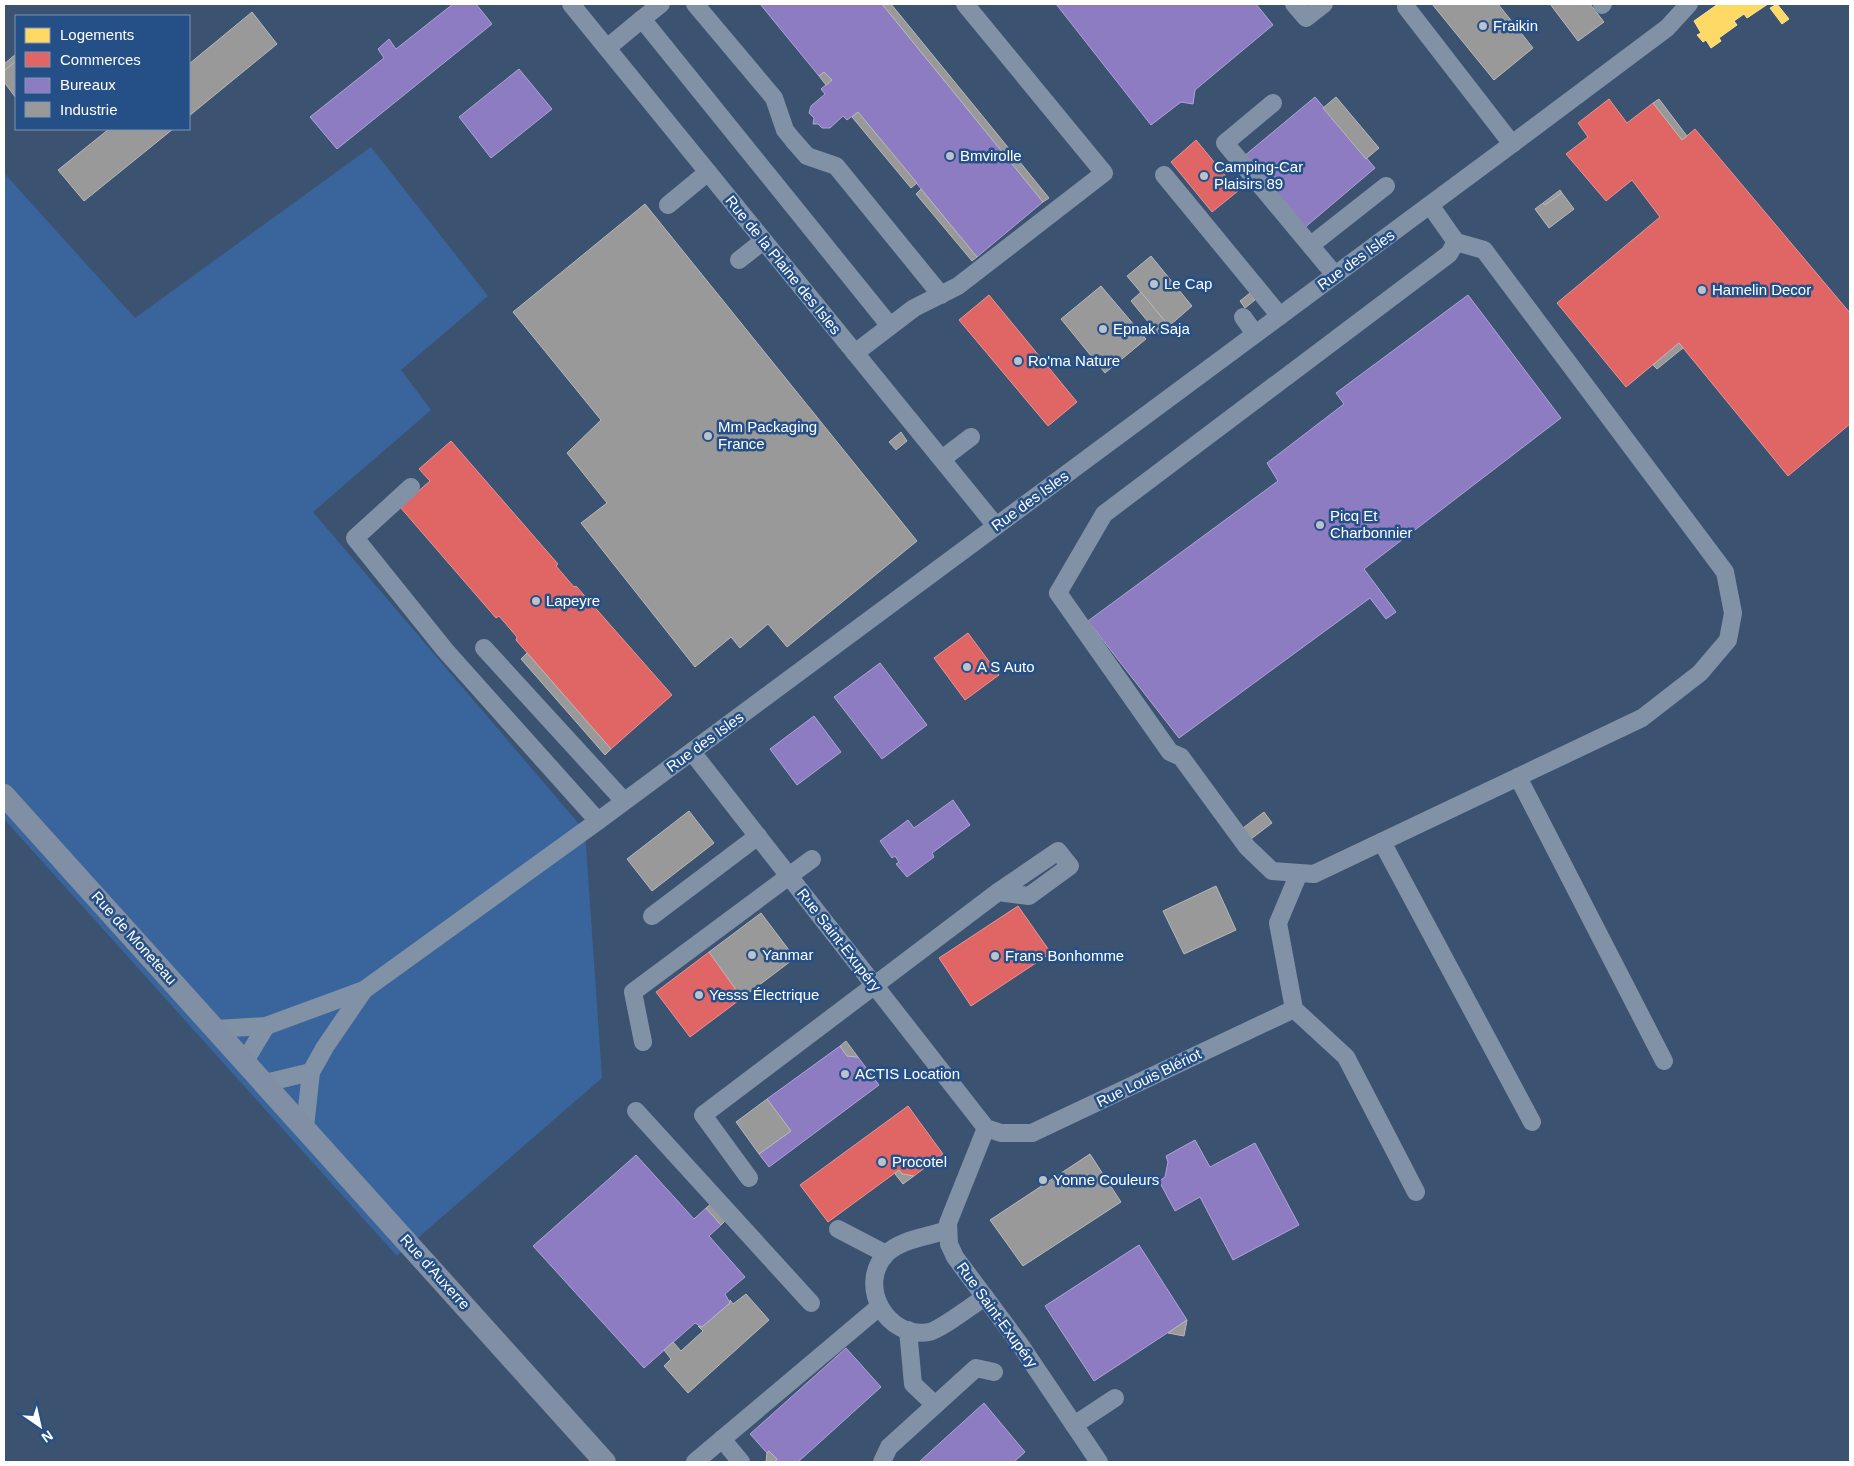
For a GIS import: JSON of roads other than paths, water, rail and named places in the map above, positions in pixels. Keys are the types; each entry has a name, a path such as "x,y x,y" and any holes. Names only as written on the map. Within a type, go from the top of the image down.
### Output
{"main road":[{"name":"Rue de Moneteau","path":"4,794 265,1082"},
{"name":"Rue d'Auxerre","path":"265,1082 604,1462"}],"street":[{"name":"Rue de la Plaine des Isles","path":"571,4 996,526"},
{"path":"607,48 661,4"},
{"path":"695,4 774,98 785,130 793,140 807,156 836,166 941,295"},
{"path":"855,353 914,308 958,286 1104,173 965,4"},
{"path":"1294,4 1306,18 1324,4"},
{"name":"Rue des Isles","path":"216,1029 266,1026 364,990 692,752 1430,205 1667,28 1690,4"},
{"path":"1406,7 1512,144"},
{"path":"642,19 890,326"},
{"path":"1273,103 1225,143 1335,275"},
{"path":"668,205 708,172"},
{"path":"1164,175 1280,316"},
{"path":"1311,245 1386,186"},
{"path":"1430,205 1456,242 1484,250 1725,572 1733,613 1728,640 1700,673 1642,718 1314,874 1272,871 1247,847 1180,758 1170,752 1058,593 1104,514 1449,254 1456,242"},
{"path":"738,260 764,241"},
{"path":"1242,317 1256,334"},
{"path":"942,459 971,437"},
{"path":"411,487 355,538 445,650 598,821"},
{"path":"484,648 624,801"},
{"name":"Rue Saint-Exupéry","path":"692,752 875,986 994,1131"},
{"path":"1518,777 1664,1061"},
{"path":"652,916 758,836"},
{"path":"1382,842 1532,1122"},
{"path":"643,1042 633,992 812,859"},
{"path":"1299,873 1278,923 1294,1010 1346,1057 1416,1192"},
{"path":"749,1178 703,1115 998,892"},
{"name":"Rue des Isles","path":"305,1127 311,1072 325,1047 364,990"},
{"name":"Rue Louis Blériot","path":"994,1131 1032,1133 1051,1126 1294,1010"},
{"path":"245,1061 266,1026"},
{"path":"265,1082 311,1072"},
{"path":"636,1111 811,1303"},
{"path":"985,1297 930,1332 908,1330 892,1322 879,1307 874,1279 879,1265 886,1254 900,1244 939,1233 994,1131"},
{"path":"838,1229 886,1254"},
{"name":"Rue Saint-Exupéry","path":"939,1233 1019,1343 1099,1462"},
{"path":"694,1462 879,1307"},
{"path":"908,1330 913,1384 935,1406"},
{"path":"883,1462 890,1447 976,1368 994,1372"},
{"path":"1074,1425 1114,1398"},
{"path":"722,1439 741,1462"}],"place":[{"name":"Fraikin","path":"1483,26"},
{"name":"Bmvirolle","path":"950,156"},
{"name":"Camping-Car Plaisirs 89","path":"1204,176"},
{"name":"Le Cap","path":"1154,284"},
{"name":"Hamelin Decor","path":"1702,290"},
{"name":"Epnak Saja","path":"1103,329"},
{"name":"Ro'ma Nature","path":"1018,361"},
{"name":"Mm Packaging France","path":"708,436"},
{"name":"Picq Et Charbonnier","path":"1320,525"},
{"name":"Lapeyre","path":"536,601"},
{"name":"A S Auto","path":"967,667"},
{"name":"Yanmar","path":"752,955"},
{"name":"Frans Bonhomme","path":"995,956"},
{"name":"Yesss Électrique","path":"699,995"},
{"name":"ACTIS Location","path":"845,1074"},
{"name":"Procotel","path":"882,1162"},
{"name":"Yonne Couleurs","path":"1043,1180"}]}
